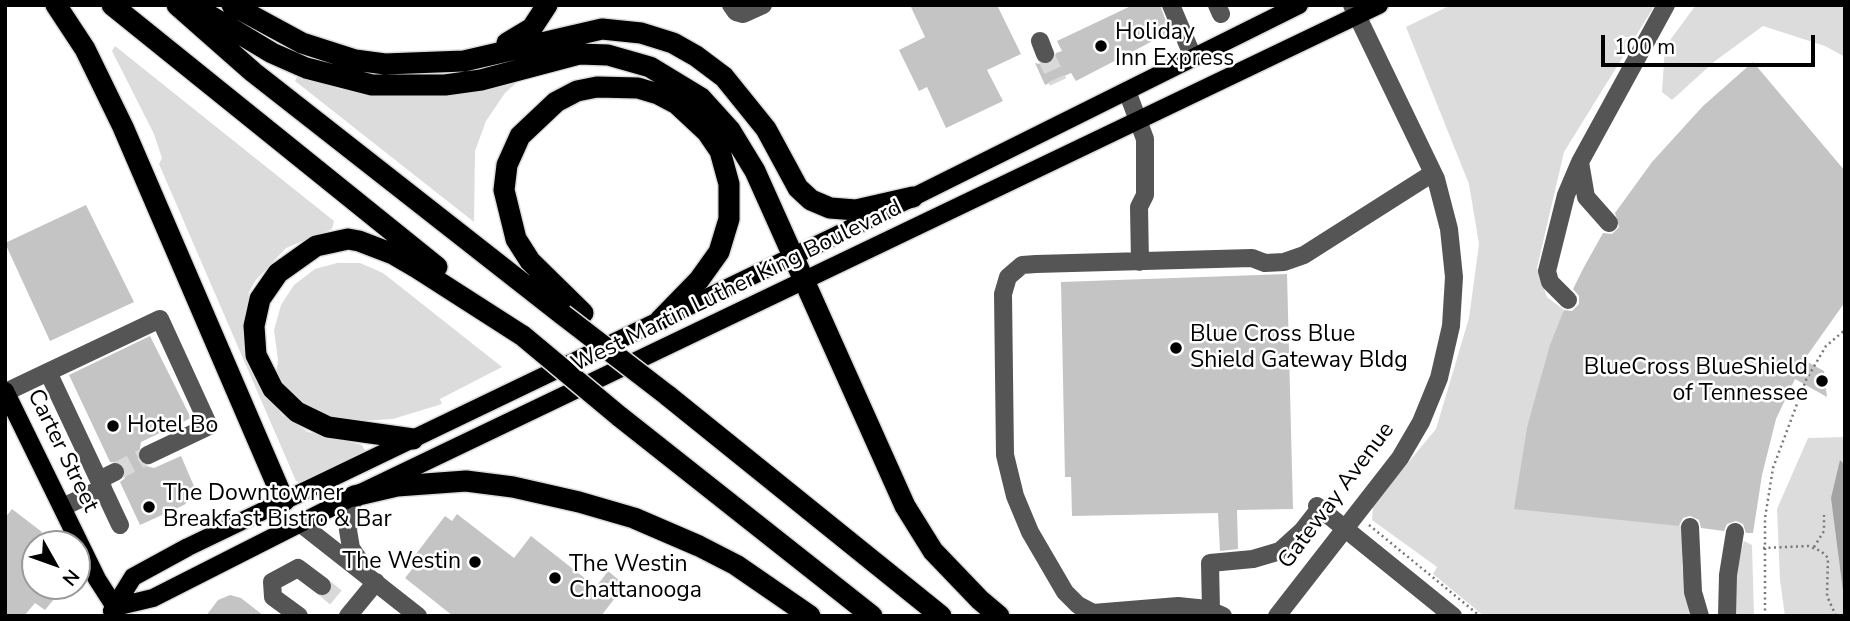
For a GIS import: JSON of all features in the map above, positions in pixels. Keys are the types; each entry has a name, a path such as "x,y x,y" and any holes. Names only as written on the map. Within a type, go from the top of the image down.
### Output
{"highway":[{"path":"55,5 90,60 123,127 284,501"},
{"path":"112,5 872,616"},
{"path":"177,5 253,72 573,314 667,396 942,616"},
{"path":"192,5 272,54 306,68 372,85 421,86 481,80 579,54 608,55 650,67 701,98 730,130 755,171 911,518 952,572 999,616"},
{"path":"232,5 281,33 333,54 371,63 427,65 489,56 587,32 622,30 641,33 696,56 724,77 760,121 798,188 811,200 830,208 856,210 913,197"},
{"path":"427,65 513,41 532,28 547,5"},
{"path":"573,314 530,261 516,239 504,190 506,165 520,136 556,102 578,91 597,87 638,88 659,94 677,104 708,132 720,151 729,184 729,219 719,252 699,280 660,320"},
{"path":"413,439 328,427 297,412 273,389 256,355 254,326 260,299 278,273 316,246 348,239 359,241 384,250 417,268 523,336"},
{"path":"354,496 411,484 466,481 513,486 579,502 634,518 699,546 736,565 810,616"}],"main road":[{"name":"West Martin Luther King Boulevard","path":"115,613 133,577 284,501 793,256 1298,5"},
{"name":"West Martin Luther King Boulevard","path":"115,613 1140,120 1354,11 1379,5"},
{"name":"Carter Street","path":"6,391 11,419 63,507 115,613"}],"street":[{"path":"731,5 736,12 743,14 763,5"},
{"path":"1171,5 1193,57"},
{"path":"1568,300 1550,282 1547,271 1566,195 1580,162 1666,5"},
{"name":"Gateway Avenue","path":"1277,616 1400,458 1421,422 1439,378 1451,326 1454,277 1449,229 1433,173 1354,11"},
{"path":"1126,91 1140,120 1145,139 1145,195 1139,207 1145,261"},
{"path":"1580,162 1586,197 1609,223"},
{"path":"1433,173 1296,258 1284,262 1265,263 1252,258 1022,265 1008,277 1003,295 1005,455 1015,496 1030,532 1065,592 1078,606 1094,613 1150,613 1156,606 1185,613 1217,613 1210,563 1253,559 1280,551 1302,531 1319,507 1351,521 1454,616"},
{"path":"6,391 160,319 209,426 148,455"},
{"path":"48,372 106,480 120,525"},
{"path":"63,507 106,480"},
{"path":"354,496 348,530 351,548 373,580"},
{"path":"301,524 418,616"},
{"path":"1690,527 1693,592 1700,616"},
{"path":"1727,616 1728,575 1735,532"},
{"path":"299,616 273,597 272,582 298,568 323,586"},
{"path":"347,609 373,580"}],"path":[{"path":"1765,616 1763,549 1773,468 1794,405 1826,346 1845,330"},
{"path":"1814,548 1824,531 1824,515"},
{"path":"1351,521 1480,616"},
{"path":"1763,549 1814,548 1828,558 1827,596 1836,616"}],"shaded area":[{"path":"1451,5 1655,5 1564,152 1537,268 1547,297 1564,310 1527,427 1515,508 1683,526 1682,566 1690,616 1484,616 1433,574 1437,567 1372,520 1373,505 1436,429 1469,318 1479,244 1469,184 1406,27"},
{"path":"1696,5 1845,5 1845,57 1825,46 1763,26 1715,61 1672,100 1662,92 1665,47"},
{"path":"115,46 334,221 332,229 286,248 255,281 249,292 247,309 247,351 257,382 282,415 308,432 362,445 366,452 296,481 159,164 162,158 154,134 112,51"},
{"path":"527,73 505,93 486,121 475,151 474,222 295,81 298,75 339,89 399,95"},
{"path":"337,263 360,263 383,273 502,367 440,399 442,404 393,419 341,422 300,402 276,374 278,360 274,330 281,305 294,285 315,269"},
{"path":"1845,437 1845,616 1785,616 1780,580 1777,509 1808,438"},
{"path":"1840,460 1845,465 1845,606 1831,498"},
{"path":"1744,541 1752,545 1754,616 1735,616 1733,608 1738,561"}],"building":[{"path":"910,5 997,5 1021,54 987,70 1003,101 946,128 927,87 919,91 899,50 925,37"},
{"name":"Holiday Inn Express","path":"1133,5 1160,5 1170,32 1076,81 1071,73 1045,85 1035,63 1044,65 1053,62 1056,53 1062,51 1057,41"},
{"path":"1753,62 1845,171 1845,302 1804,360 1824,371 1827,397 1795,379 1776,419 1762,475 1753,533 1746,533 1743,524 1736,521 1727,524 1724,531 1701,528 1699,520 1690,516 1683,518 1679,526 1514,509 1527,427 1550,345 1564,310 1572,311 1579,304 1579,296 1573,289 1584,267 1603,233 1612,234 1619,227 1615,213 1652,162 1703,106"},
{"path":"86,205 134,302 50,341 5,243"},
{"name":"Blue Cross Blue Shield Gateway Bldg","path":"1287,274 1293,509 1237,510 1238,549 1220,551 1218,513 1072,516 1071,477 1065,477 1061,282"},
{"name":"Hotel Bo","path":"150,336 191,418 141,442 138,459 142,465 154,468 181,456 197,493 184,505 140,525 120,482 125,478 125,468 121,462 110,462 69,375"},
{"path":"12,509 39,530 21,530 21,600 53,600 45,610 35,603 24,616 5,616 5,518"},
{"name":"The Westin","path":"457,514 514,558 531,536 596,587 608,571 625,585 601,616 453,616 405,578 421,558 416,554 445,516 452,521"},
{"path":"230,595 241,598 264,616 206,616 218,600"}],"tunnel":[{"path":"1045,54 1058,82"},
{"path":"115,472 148,455"},
{"path":"322,586 339,600"}],"place":[{"name":"Holiday Inn Express","path":"1101,46"},
{"name":"Blue Cross Blue Shield Gateway Bldg","path":"1176,348"},
{"name":"BlueCross BlueShield of Tennessee","path":"1822,381"},
{"name":"Hotel Bo","path":"113,426"},
{"name":"The Downtowner Breakfast Bistro & Bar","path":"149,507"},
{"name":"The Westin","path":"475,562"},
{"name":"The Westin Chattanooga","path":"555,578"}]}
